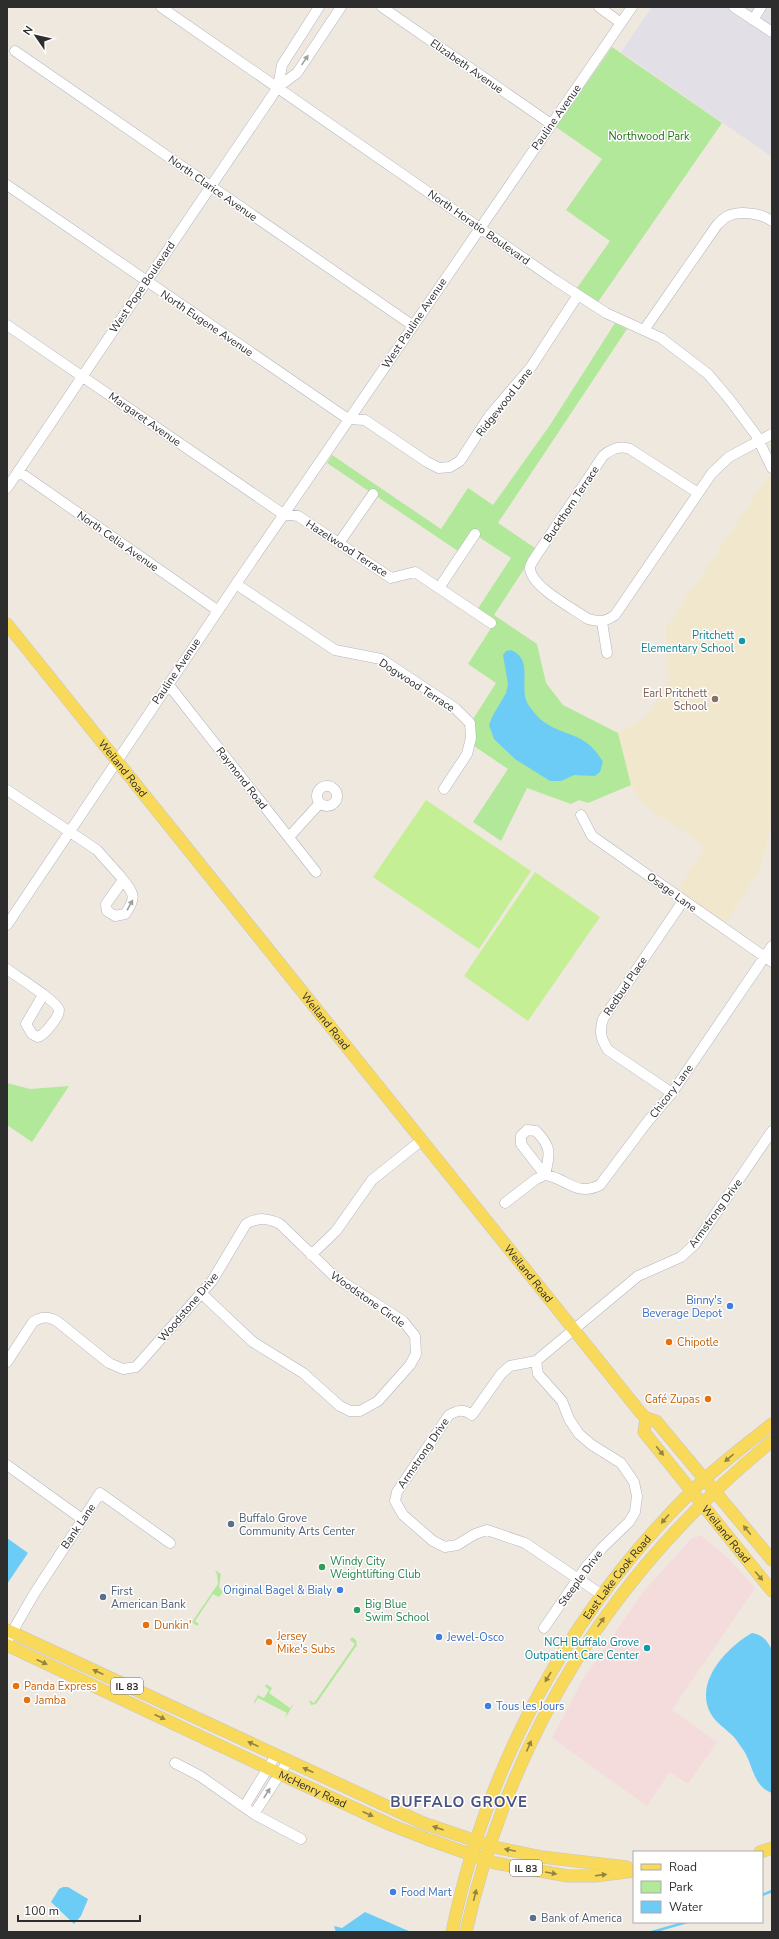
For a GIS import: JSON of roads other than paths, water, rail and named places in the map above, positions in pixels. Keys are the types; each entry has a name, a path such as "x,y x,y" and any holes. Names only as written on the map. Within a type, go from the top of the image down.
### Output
{"main road":[{"name":"Weiland Road","path":"7,624 573,1329 646,1418 656,1421 693,1467 716,1491 772,1560"},
{"name":"Weiland Road","path":"646,1418 644,1432 772,1591"},
{"name":"East Lake Cook Road","path":"452,1932 475,1840 507,1757 525,1719 566,1648 602,1595 635,1554 692,1491 705,1478 772,1424"},
{"name":"East Lake Cook Road","path":"466,1932 485,1859 513,1782 532,1738 580,1652 615,1603 685,1520 739,1468 772,1441"},
{"name":"McHenry Road","path":"9,1635 423,1823 490,1845 542,1857 633,1870"},
{"name":"McHenry Road","path":"7,1645 391,1825 495,1863 568,1876 595,1876 633,1870"}],"street":[{"name":"North Horatio Boulevard","path":"161,7 578,295 606,313 661,338 708,374 730,400 759,441 772,468"},
{"name":"West Pope Boulevard","path":"278,87 282,65 319,7"},
{"name":"West Pope Boulevard","path":"7,488 278,87 297,72 341,7"},
{"name":"Elizabeth Avenue","path":"382,7 552,124"},
{"path":"599,7 621,23"},
{"name":"Pauline Avenue","path":"480,227 632,7"},
{"path":"734,7 772,32"},
{"path":"753,20 761,7"},
{"name":"North Clarice Avenue","path":"15,51 412,325"},
{"name":"North Eugene Avenue","path":"7,185 348,419"},
{"path":"644,330 717,225 727,217 740,213 756,215 772,221"},
{"name":"West Pauline Avenue","path":"348,419 480,227"},
{"name":"Ridgewood Lane","path":"348,419 365,420 427,462 439,468 450,467 460,461 490,415 531,367 578,295"},
{"name":"Margaret Avenue","path":"7,325 283,514"},
{"name":"Pauline Avenue","path":"7,925 217,610 348,419"},
{"path":"608,653 602,622 615,615 712,473 721,463 772,434"},
{"name":"Buckthorn Terrace","path":"602,622 588,619 538,585 532,575 530,567 603,456 610,450 623,446 698,493"},
{"name":"North Celia Avenue","path":"18,471 217,610"},
{"path":"339,543 373,494"},
{"name":"Hazelwood Terrace","path":"283,514 298,516 391,578 415,572 491,623"},
{"path":"439,588 475,534"},
{"name":"Dogwood Terrace","path":"236,584 335,650 381,659 455,708 470,723 471,738 467,754 444,788"},
{"name":"Raymond Road","path":"168,684 316,872"},
{"path":"7,790 96,850 123,880"},
{"path":"289,837 320,803"},
{"name":"Osage Lane","path":"581,815 592,836 768,959"},
{"name":"Redbud Place","path":"672,1093 608,1050 602,1041 600,1030 603,1019 683,901"},
{"name":"Chicory Lane","path":"505,1203 536,1179 545,1175 562,1180 576,1188 592,1188 600,1185 648,1121 672,1093 768,959 772,946"},
{"path":"7,969 43,995"},
{"name":"Armstrong Drive","path":"602,1595 579,1578 525,1543 487,1530 475,1534 457,1545 445,1546 433,1541 403,1515 395,1501 401,1484 449,1415 458,1410 466,1411 472,1415 501,1374 510,1366 536,1361 638,1276 681,1257 695,1244 772,1131"},
{"path":"311,1255 336,1231 372,1180 422,1140"},
{"name":"Woodstone Drive","path":"7,1362 33,1322 39,1318 46,1317 53,1318 109,1363 122,1369 136,1367 202,1294 222,1266 239,1233 246,1224 253,1220 270,1219 280,1224 311,1255"},
{"name":"Woodstone Circle","path":"202,1294 262,1349 288,1363 340,1406 350,1411 360,1411 378,1401 410,1365 416,1354 415,1336 403,1321 335,1276 311,1255"},
{"name":"Steeple Drive","path":"536,1361 538,1374 562,1401 569,1419 578,1434 592,1445 621,1463 634,1482 637,1496 635,1512 629,1522 602,1548 544,1628"},
{"path":"7,1465 82,1519"},
{"name":"Bank Lane","path":"9,1635 100,1493 170,1543"},
{"path":"244,1807 276,1755"},
{"path":"254,1814 288,1761"},
{"path":"175,1763 206,1779 254,1814 300,1839"}],"water":[{"path":"511,650 523,661 526,700 530,707 540,719 549,725 589,744 603,762 600,772 595,776 574,775 561,781 550,781 515,759 494,739 489,725 506,693 508,684 503,655 506,651"},
{"path":"7,1538 28,1553 7,1584"},
{"path":"752,1633 764,1638 772,1650 772,1793 766,1790 757,1780 744,1751 734,1738 713,1717 707,1702 706,1690 709,1678 715,1667 733,1647"},
{"path":"68,1887 88,1899 81,1916 74,1924 51,1902 59,1889"},
{"path":"365,1912 411,1932 336,1932 334,1926 342,1928"}],"waterway":[{"path":"763,1895 772,1891"},
{"path":"652,1932 684,1923"}],"place":[{"name":"Pritchett Elementary School","path":"742,641"},
{"name":"Earl Pritchett School","path":"715,699"},
{"name":"Binny's Beverage Depot","path":"730,1306"},
{"name":"Chipotle","path":"669,1342"},
{"name":"Café Zupas","path":"708,1399"},
{"name":"Buffalo Grove Community Arts Center","path":"231,1524"},
{"name":"Windy City Weightlifting Club","path":"322,1567"},
{"name":"Original Bagel & Bialy","path":"340,1590"},
{"name":"First American Bank","path":"103,1597"},
{"name":"Big Blue Swim School","path":"357,1610"},
{"name":"Dunkin'","path":"146,1625"},
{"name":"Jewel-Osco","path":"439,1637"},
{"name":"Jersey Mike's Subs","path":"269,1642"},
{"name":"NCH Buffalo Grove Outpatient Care Center","path":"647,1648"},
{"name":"Panda Express","path":"16,1686"},
{"name":"Jamba","path":"27,1700"},
{"name":"Tous les Jours","path":"488,1706"},
{"name":"Food Mart","path":"393,1892"},
{"name":"Bank of America","path":"533,1918"}],"district":[{"name":"BUFFALO GROVE","path":"459,1802"}],"park label":[{"name":"Northwood Park","path":"649,136"}]}
